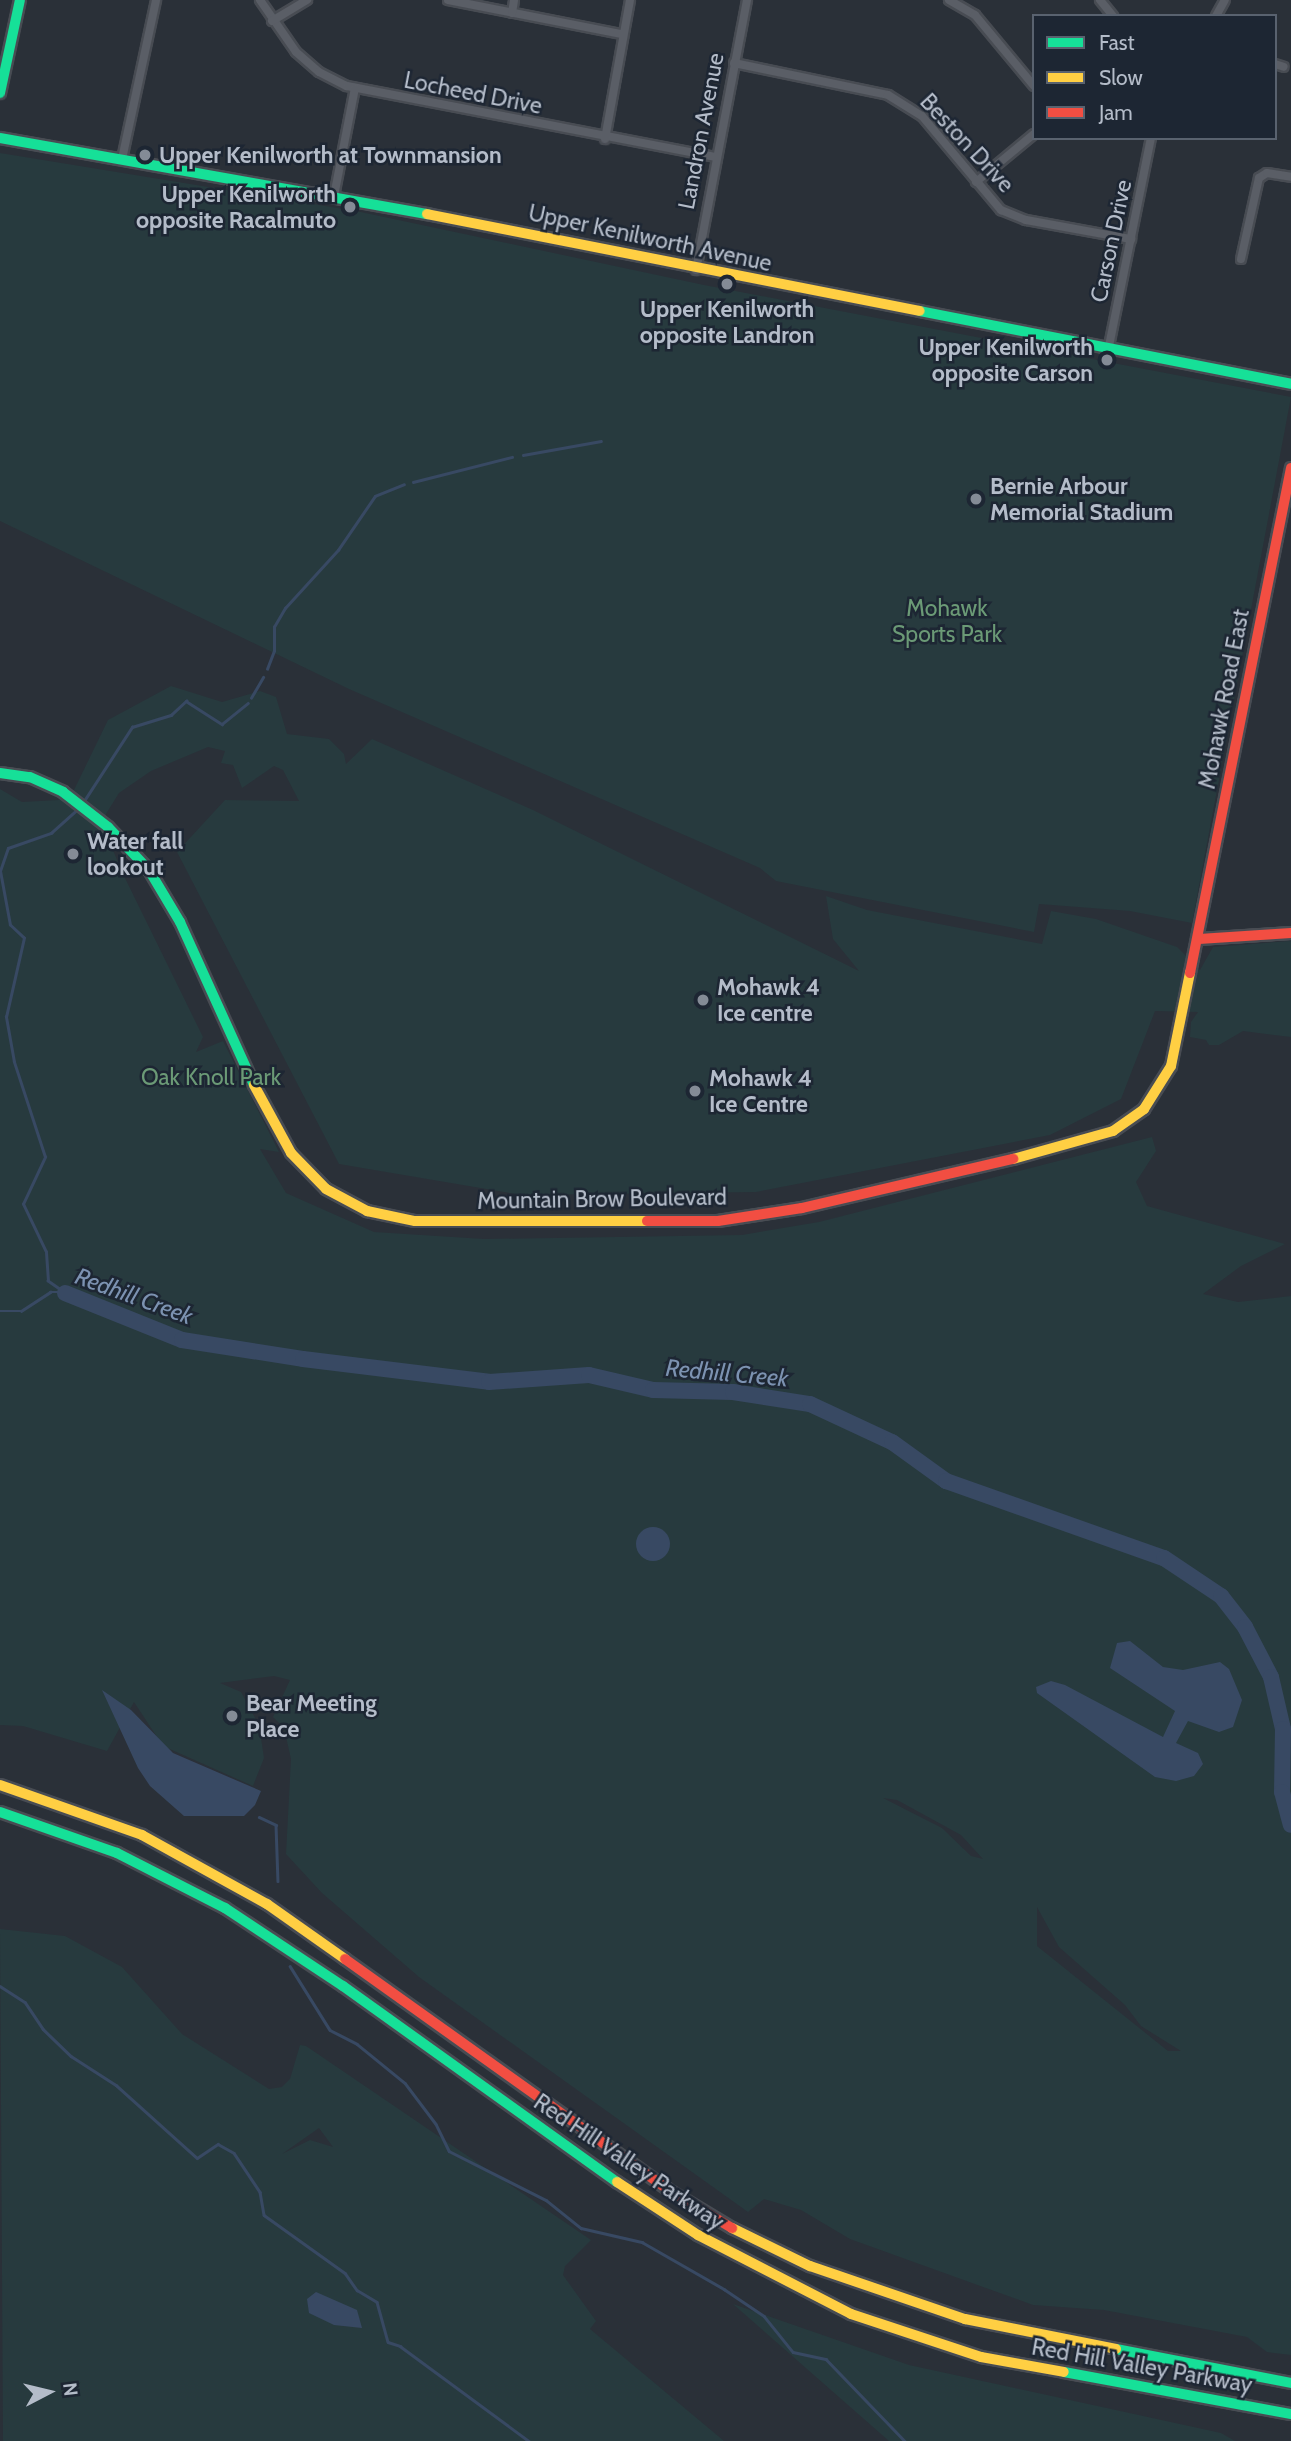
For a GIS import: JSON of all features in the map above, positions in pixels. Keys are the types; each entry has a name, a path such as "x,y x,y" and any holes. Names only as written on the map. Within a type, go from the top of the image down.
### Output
{"main road":[{"path":"0,93 20,0"},
{"name":"Upper Kenilworth Avenue","path":"0,138 334,195 696,270 1291,384"},
{"name":"Mohawk Road East","path":"1199,939 1291,468"},
{"name":"Mountain Brow Boulevard","path":"0,774 45,782 108,827 149,870 180,922 264,1107 291,1153 326,1189 386,1217 465,1222 749,1218 1071,1146 1113,1130 1144,1109 1164,1082 1199,939"},
{"path":"1199,939 1291,933"},
{"name":"Red Hill Valley Parkway","path":"0,1785 142,1835 226,1880 352,1963 667,2189 732,2228 810,2266 874,2291 975,2321 1291,2382"},
{"name":"Red Hill Valley Parkway","path":"0,1812 117,1853 225,1908 343,1986 591,2165 698,2235 794,2288 852,2314 981,2357 1291,2414"}],"street":[{"path":"122,159 156,0"},
{"name":"Locheed Drive","path":"260,0 272,21 303,60 331,80 355,88 605,139 716,158"},
{"path":"272,21 307,0"},
{"path":"448,0 622,34"},
{"path":"512,13 514,0"},
{"path":"605,139 630,0"},
{"name":"Landron Avenue","path":"696,270 747,0"},
{"path":"949,0 975,15 1032,84"},
{"path":"1100,0 1111,14"},
{"name":"Beston Drive","path":"734,63 899,100 922,116 976,182 1011,215 1131,239"},
{"path":"334,195 355,88"},
{"path":"976,182 1032,136"},
{"name":"Carson Drive","path":"1108,351 1151,140"},
{"path":"1241,259 1259,178 1267,173 1291,177"}],"green space":[{"name":"Mohawk Sports Park","path":"0,153 356,211 704,285 1291,397 1192,923 1130,911 1039,904 1034,932 776,881 760,868 349,689 0,521"},
{"name":"Oak Knoll Park","path":"171,686 222,702 260,691 276,697 287,734 329,739 344,754 346,764 372,739 533,810 859,971 833,939 826,896 867,910 1042,944 1051,911 1096,919 1177,947 1200,970 1213,947 1291,941 1291,1037 1243,1031 1219,1045 1209,1045 1206,1040 1190,1037 1191,1022 1198,1012 1155,1011 1121,1099 1050,1135 756,1192 522,1195 339,1164 177,852 225,800 299,801 283,770 274,766 242,788 233,765 221,763 225,751 208,747 151,771 119,793 106,814 110,843 123,874 203,1037 196,1052 223,1041 279,1152 260,1149 286,1193 374,1232 484,1239 742,1235 819,1222 1152,1137 1156,1151 1136,1182 1147,1206 1285,1244 1241,1266 1203,1294 1238,1302 1291,1296 1291,2355 1267,2352 1247,2337 1104,2310 1033,2305 850,2239 801,2210 764,2199 748,2212 419,1977 322,1893 286,1854 291,1759 284,1728 273,1717 290,1680 274,1676 220,1683 241,1692 259,1725 264,1758 253,1786 163,1746 134,1702 107,1751 23,1726 0,1725 0,789 22,802 59,800 74,790 108,720","holes":["883,1798 897,1800 961,1835 983,1859 971,1856 942,1828","1037,1907 1059,1947 1125,2005 1141,2026 1181,2051 1168,2051 1037,1946"]},
{"path":"0,1929 65,1936 122,1967 182,2034 269,2089 282,2087 290,2079 300,2045 306,2046 591,2240 565,2266 563,2275 596,2321 590,2329 724,2441 3,2441","holes":["319,2128 333,2147 310,2140 282,2154"]},
{"path":"733,2304 909,2365 1221,2433 1235,2441 889,2441"}],"water":[{"path":"653,1527 665,1532 670,1544 665,1556 653,1561 641,1556 636,1544 641,1532"},
{"path":"1130,1641 1163,1667 1183,1670 1220,1662 1229,1669 1242,1700 1233,1727 1219,1732 1188,1721 1176,1743 1198,1753 1203,1764 1194,1776 1176,1781 1155,1777 1037,1693 1036,1687 1051,1681 1065,1685 1163,1737 1175,1711 1110,1668 1117,1643"},
{"path":"102,1690 131,1710 173,1753 261,1791 255,1805 244,1816 184,1816 150,1786 138,1768"},
{"path":"316,2292 357,2310 362,2328 334,2325 309,2313 307,2299"}],"waterway":[{"path":"523,455 601,441"},
{"path":"413,482 512,457"},
{"path":"267,669 274,651 274,627 285,608 338,550 375,496 404,484"},
{"path":"251,698 263,677"},
{"path":"82,804 132,727 171,715 186,701 222,724 248,703"},
{"path":"65,1293 48,1281 46,1252 23,1204 45,1157 14,1062 6,1017 24,938 10,925 0,871 8,848 51,833 78,809"},
{"name":"Redhill Creek","path":"0,1311 21,1311 50,1292 61,1292"},
{"name":"Redhill Creek","path":"65,1293 182,1340 303,1359 489,1382 589,1375 653,1390 733,1392 810,1404 892,1442 946,1481 1164,1558 1221,1596 1245,1627 1271,1677 1283,1729 1282,1792 1291,1825"},
{"path":"259,1817 276,1825 278,1881"},
{"path":"290,1966 330,2030 357,2044 405,2083 436,2124 449,2151 546,2200 581,2228 642,2242 724,2289 764,2316 793,2352 826,2359 905,2441"},
{"path":"0,1986 25,2002 43,2029 71,2056 116,2085 197,2158 218,2144 234,2153 260,2192 264,2215 345,2273 357,2290 377,2302 388,2342 400,2346 529,2441"}],"traffic: fast":[{"path":"0,93 20,0"},
{"path":"0,138 427,214"},
{"path":"920,311 1291,384"},
{"path":"0,773 30,777 63,792 108,827 149,870 180,922 254,1085"},
{"path":"0,1812 117,1853 225,1908 343,1986 617,2182"},
{"path":"1116,2349 1291,2383"},
{"path":"1064,2372 1291,2414"}],"traffic: slow":[{"path":"427,214 920,311"},
{"path":"1013,1159 1113,1131 1144,1109 1171,1066 1190,973"},
{"path":"254,1085 291,1153 326,1189 367,1211 415,1221 647,1221"},
{"path":"0,1785 142,1835 267,1904 345,1959"},
{"path":"617,2182 698,2235 851,2314 981,2357 1064,2372"},
{"path":"732,2228 810,2266 965,2319 1116,2349"}],"traffic: jam":[{"path":"1190,973 1291,468"},
{"path":"1199,939 1291,933"},
{"path":"647,1221 718,1221 802,1208 1013,1159"},
{"path":"345,1959 667,2189 732,2228"}],"place":[{"name":"Upper Kenilworth at Townmansion","path":"145,155"},
{"name":"Upper Kenilworth opposite Racalmuto","path":"350,207"},
{"name":"Upper Kenilworth opposite Landron","path":"727,284"},
{"name":"Upper Kenilworth opposite Carson","path":"1107,360"},
{"name":"Bernie Arbour Memorial Stadium","path":"976,499"},
{"name":"Water fall lookout","path":"73,854"},
{"name":"Mohawk 4 Ice centre","path":"703,1000"},
{"name":"Mohawk 4 Ice Centre","path":"695,1091"},
{"name":"Bear Meeting Place","path":"232,1716"}]}
